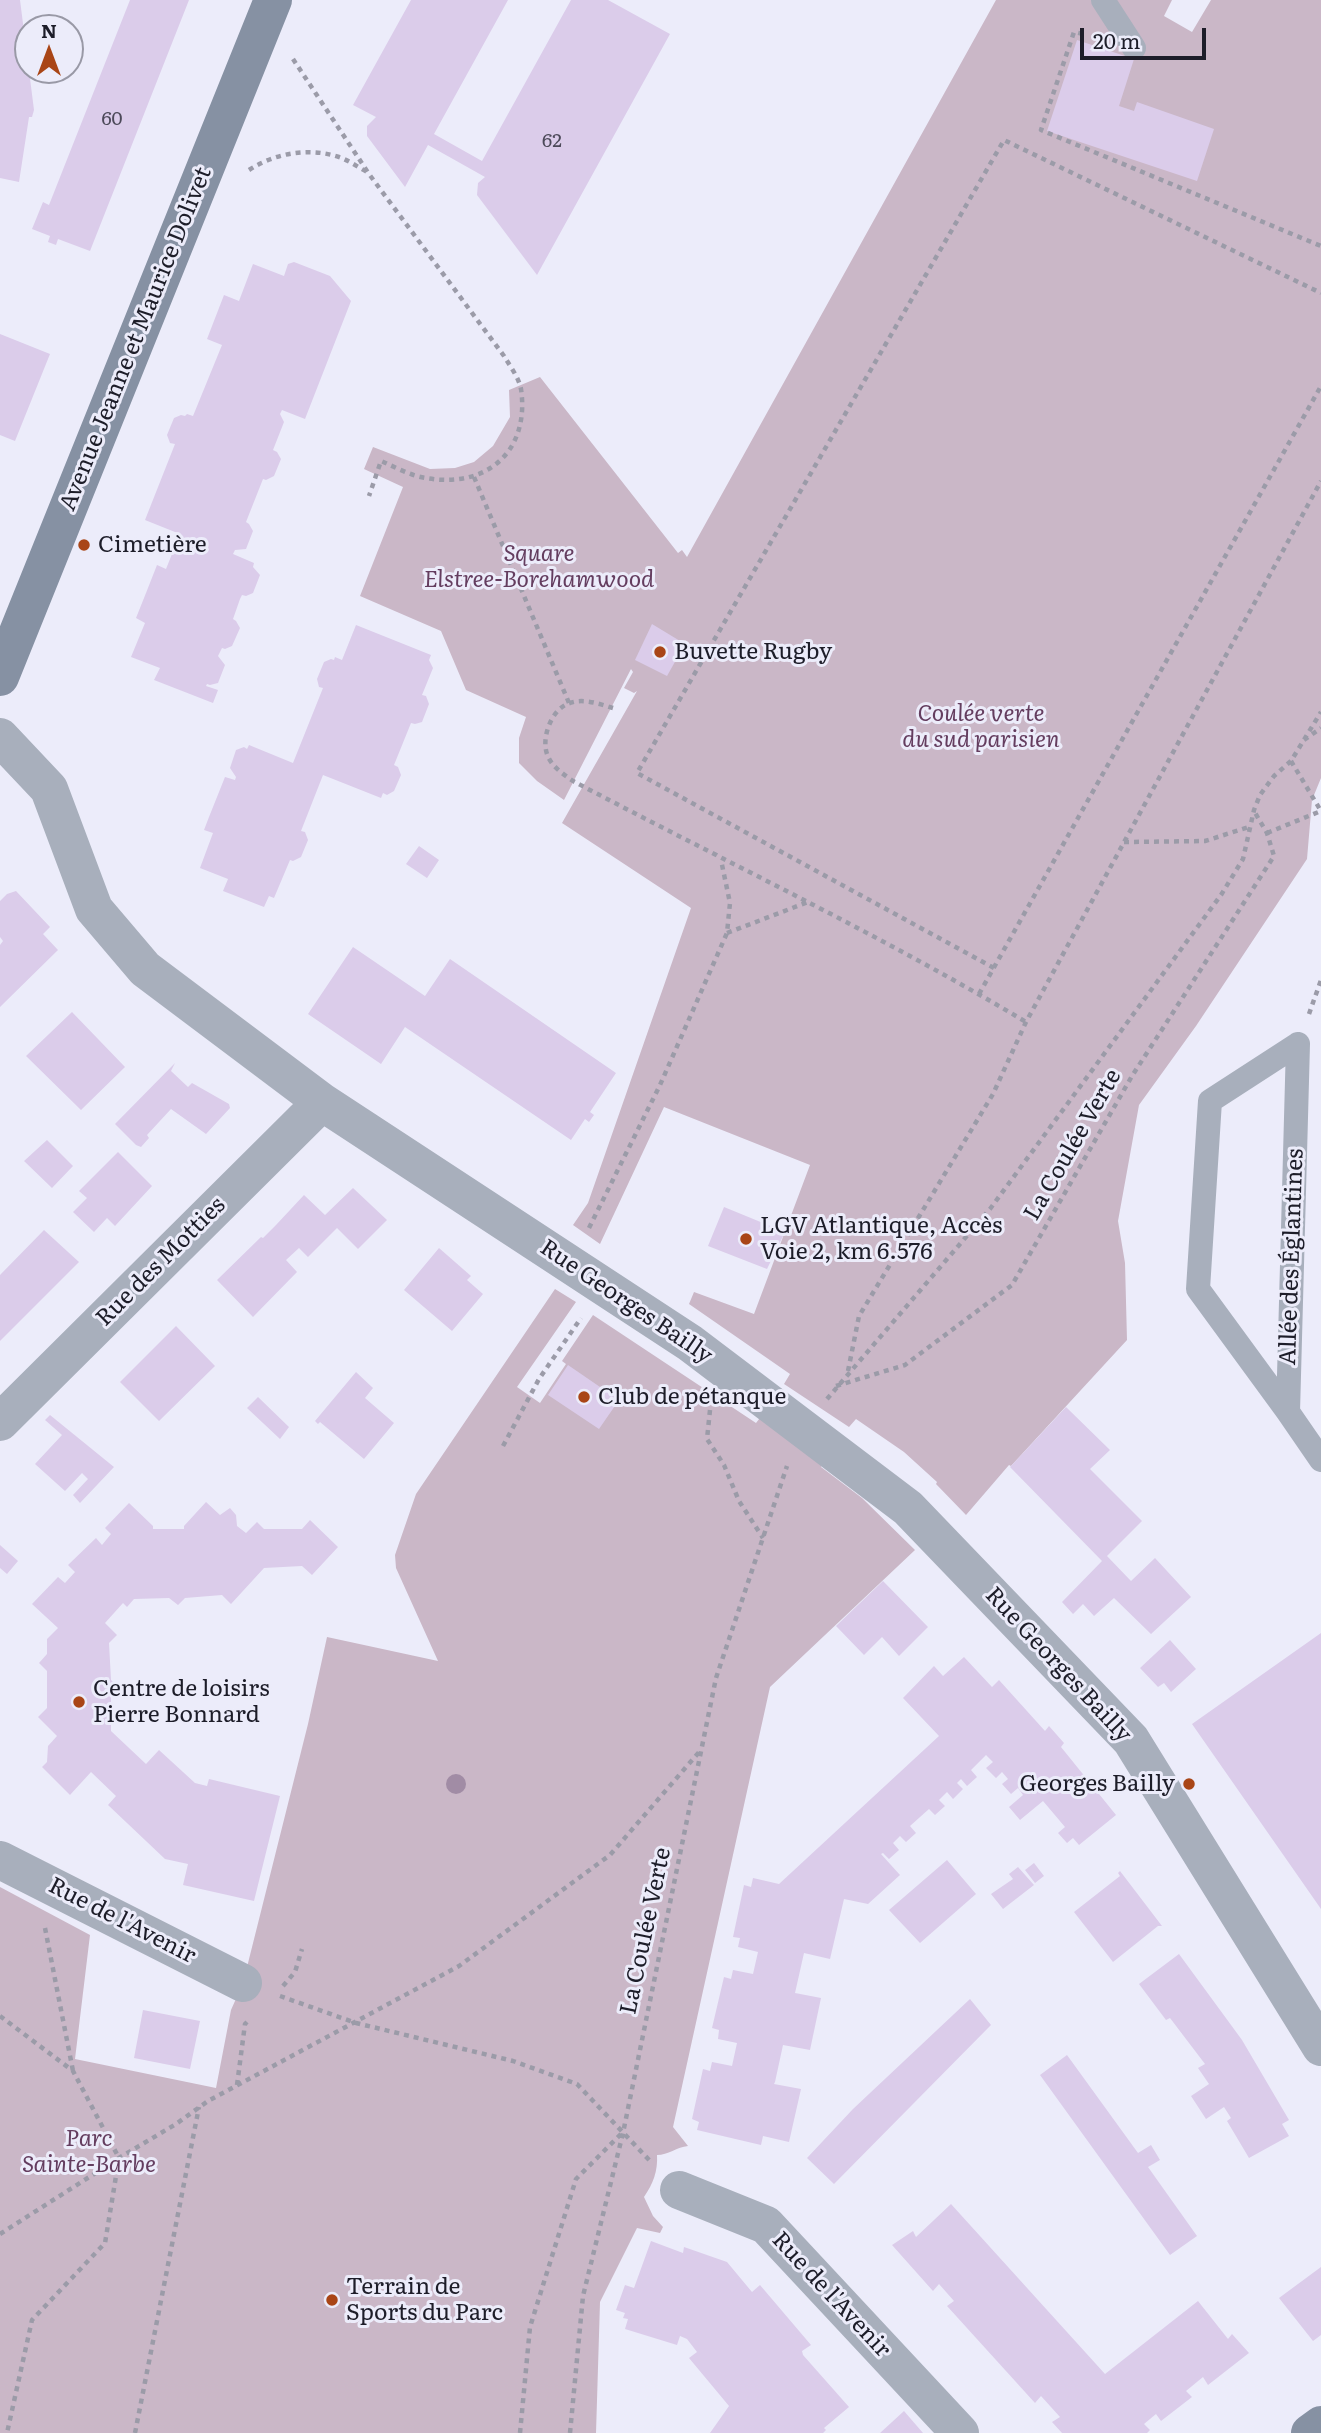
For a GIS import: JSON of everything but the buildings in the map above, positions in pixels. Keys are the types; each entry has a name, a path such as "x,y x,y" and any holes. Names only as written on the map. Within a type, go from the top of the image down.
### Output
{"main road":[{"name":"Avenue Jeanne et Maurice Dolivet","path":"0,677 269,9"},
{"path":"1310,2433 1321,2425"}],"street":[{"name":"Rue Georges Bailly","path":"0,737 50,789 94,909 145,969 322,1102 690,1343 908,1508 1131,1740 1321,2047"},
{"name":"Rue des Motties","path":"0,1422 322,1102"},
{"name":"Rue de l'Avenir","path":"0,1860 243,1983"},
{"name":"Rue de l'Avenir","path":"679,2190 766,2225 960,2433"}],"lane":[{"path":"1103,0 1134,48"},
{"name":"Allée des Églantines","path":"1298,1044 1287,1412 1198,1289 1210,1101 1298,1044"},
{"path":"1287,1412 1321,1460"}],"path":[{"path":"269,9 369,174 504,356 521,386 522,414 517,437 492,469 474,477 426,478 381,461 369,496"},
{"path":"1134,48 1074,32 1041,130 1321,246"},
{"path":"994,968 636,773 1004,140 1321,293"},
{"path":"244,174 272,157 319,153 341,158 369,174"},
{"path":"979,994 1321,386"},
{"path":"474,477 569,703"},
{"path":"848,1372 859,1316 993,1094 1026,1022 1321,481"},
{"path":"612,708 596,703 569,703 561,708 552,719 546,737 547,754 557,770 573,782 721,859 809,901 1026,1022"},
{"name":"La Coulée Verte","path":"1254,810 1267,833 1274,856 1132,1076 1012,1285 905,1366 836,1386 990,1209 1221,895 1243,859 1254,810 1260,795 1274,776 1291,761 1321,712"},
{"name":"La Coulée Verte","path":"1301,742 1321,728"},
{"path":"1267,833 1321,811 1291,761"},
{"path":"1124,842 1205,841 1250,827"},
{"path":"570,1264 660,1085 727,933 730,904 721,859"},
{"path":"727,933 809,901"},
{"path":"503,1446 539,1379 603,1286"},
{"path":"728,1371 712,1400 707,1439 724,1465 739,1501 763,1538"},
{"name":"La Coulée Verte","path":"570,2433 583,2297 623,2133 716,1678 791,1457"},
{"path":"0,2234 176,2124 200,2106 459,1966 610,1855 701,1751"},
{"path":"7,2433 32,2320 105,2244 118,2158 74,2071 34,1877"},
{"path":"243,1983 356,2023 513,2061 577,2084 679,2190"},
{"path":"0,2016 74,2071"},
{"path":"135,2433 200,2106"},
{"path":"520,2433 530,2327 576,2179 623,2133"}],"green space":[{"name":"Coulée verte du sud parisien","path":"996,0 1172,0 1164,16 1192,32 1211,0 1321,0 1321,778 1312,800 1307,859 1196,1026 1139,1105 1118,1221 1125,1263 1127,1340 1011,1466 1009,1465 966,1515 937,1482 904,1452 856,1419 849,1427 784,1384 790,1374 689,1304 694,1292 754,1314 810,1165 664,1107 600,1244 573,1225 588,1203 691,908 562,823 637,691 634,693 624,688 633,672 631,669 564,800 537,781 519,763 519,738 526,717 466,690 441,631 360,596 403,487 364,469 373,447 430,469 455,468 474,462 493,446 510,417 509,390 540,377 678,553 682,550 687,557"},
{"name":"Parc Sainte-Barbe","path":"555,1289 576,1302 517,1387 540,1403 566,1364 562,1361 593,1315 756,1423 763,1414 827,1458 821,1467 862,1498 915,1550 770,1687 673,2127 688,2146 657,2155 654,2177 644,2197 653,2216 663,2227 660,2233 637,2228 600,2302 596,2433 0,2433 0,1887 90,1935 75,2059 216,2088 231,2010 243,1983 327,1637 438,1661 396,1568 395,1555 416,1494"}],"place":[{"name":"Cimetière","path":"84,545"},
{"name":"Buvette Rugby","path":"660,652"},
{"name":"LGV Atlantique, Accès Voie 2, km 6.576","path":"746,1239"},
{"name":"Club de pétanque","path":"584,1397"},
{"name":"Centre de loisirs Pierre Bonnard","path":"79,1702"},
{"name":"Georges Bailly","path":"1189,1784"},
{"name":"Terrain de Sports du Parc","path":"332,2300"}],"park label":[{"name":"Square Elstree-Borehamwood","path":"539,567"}]}
